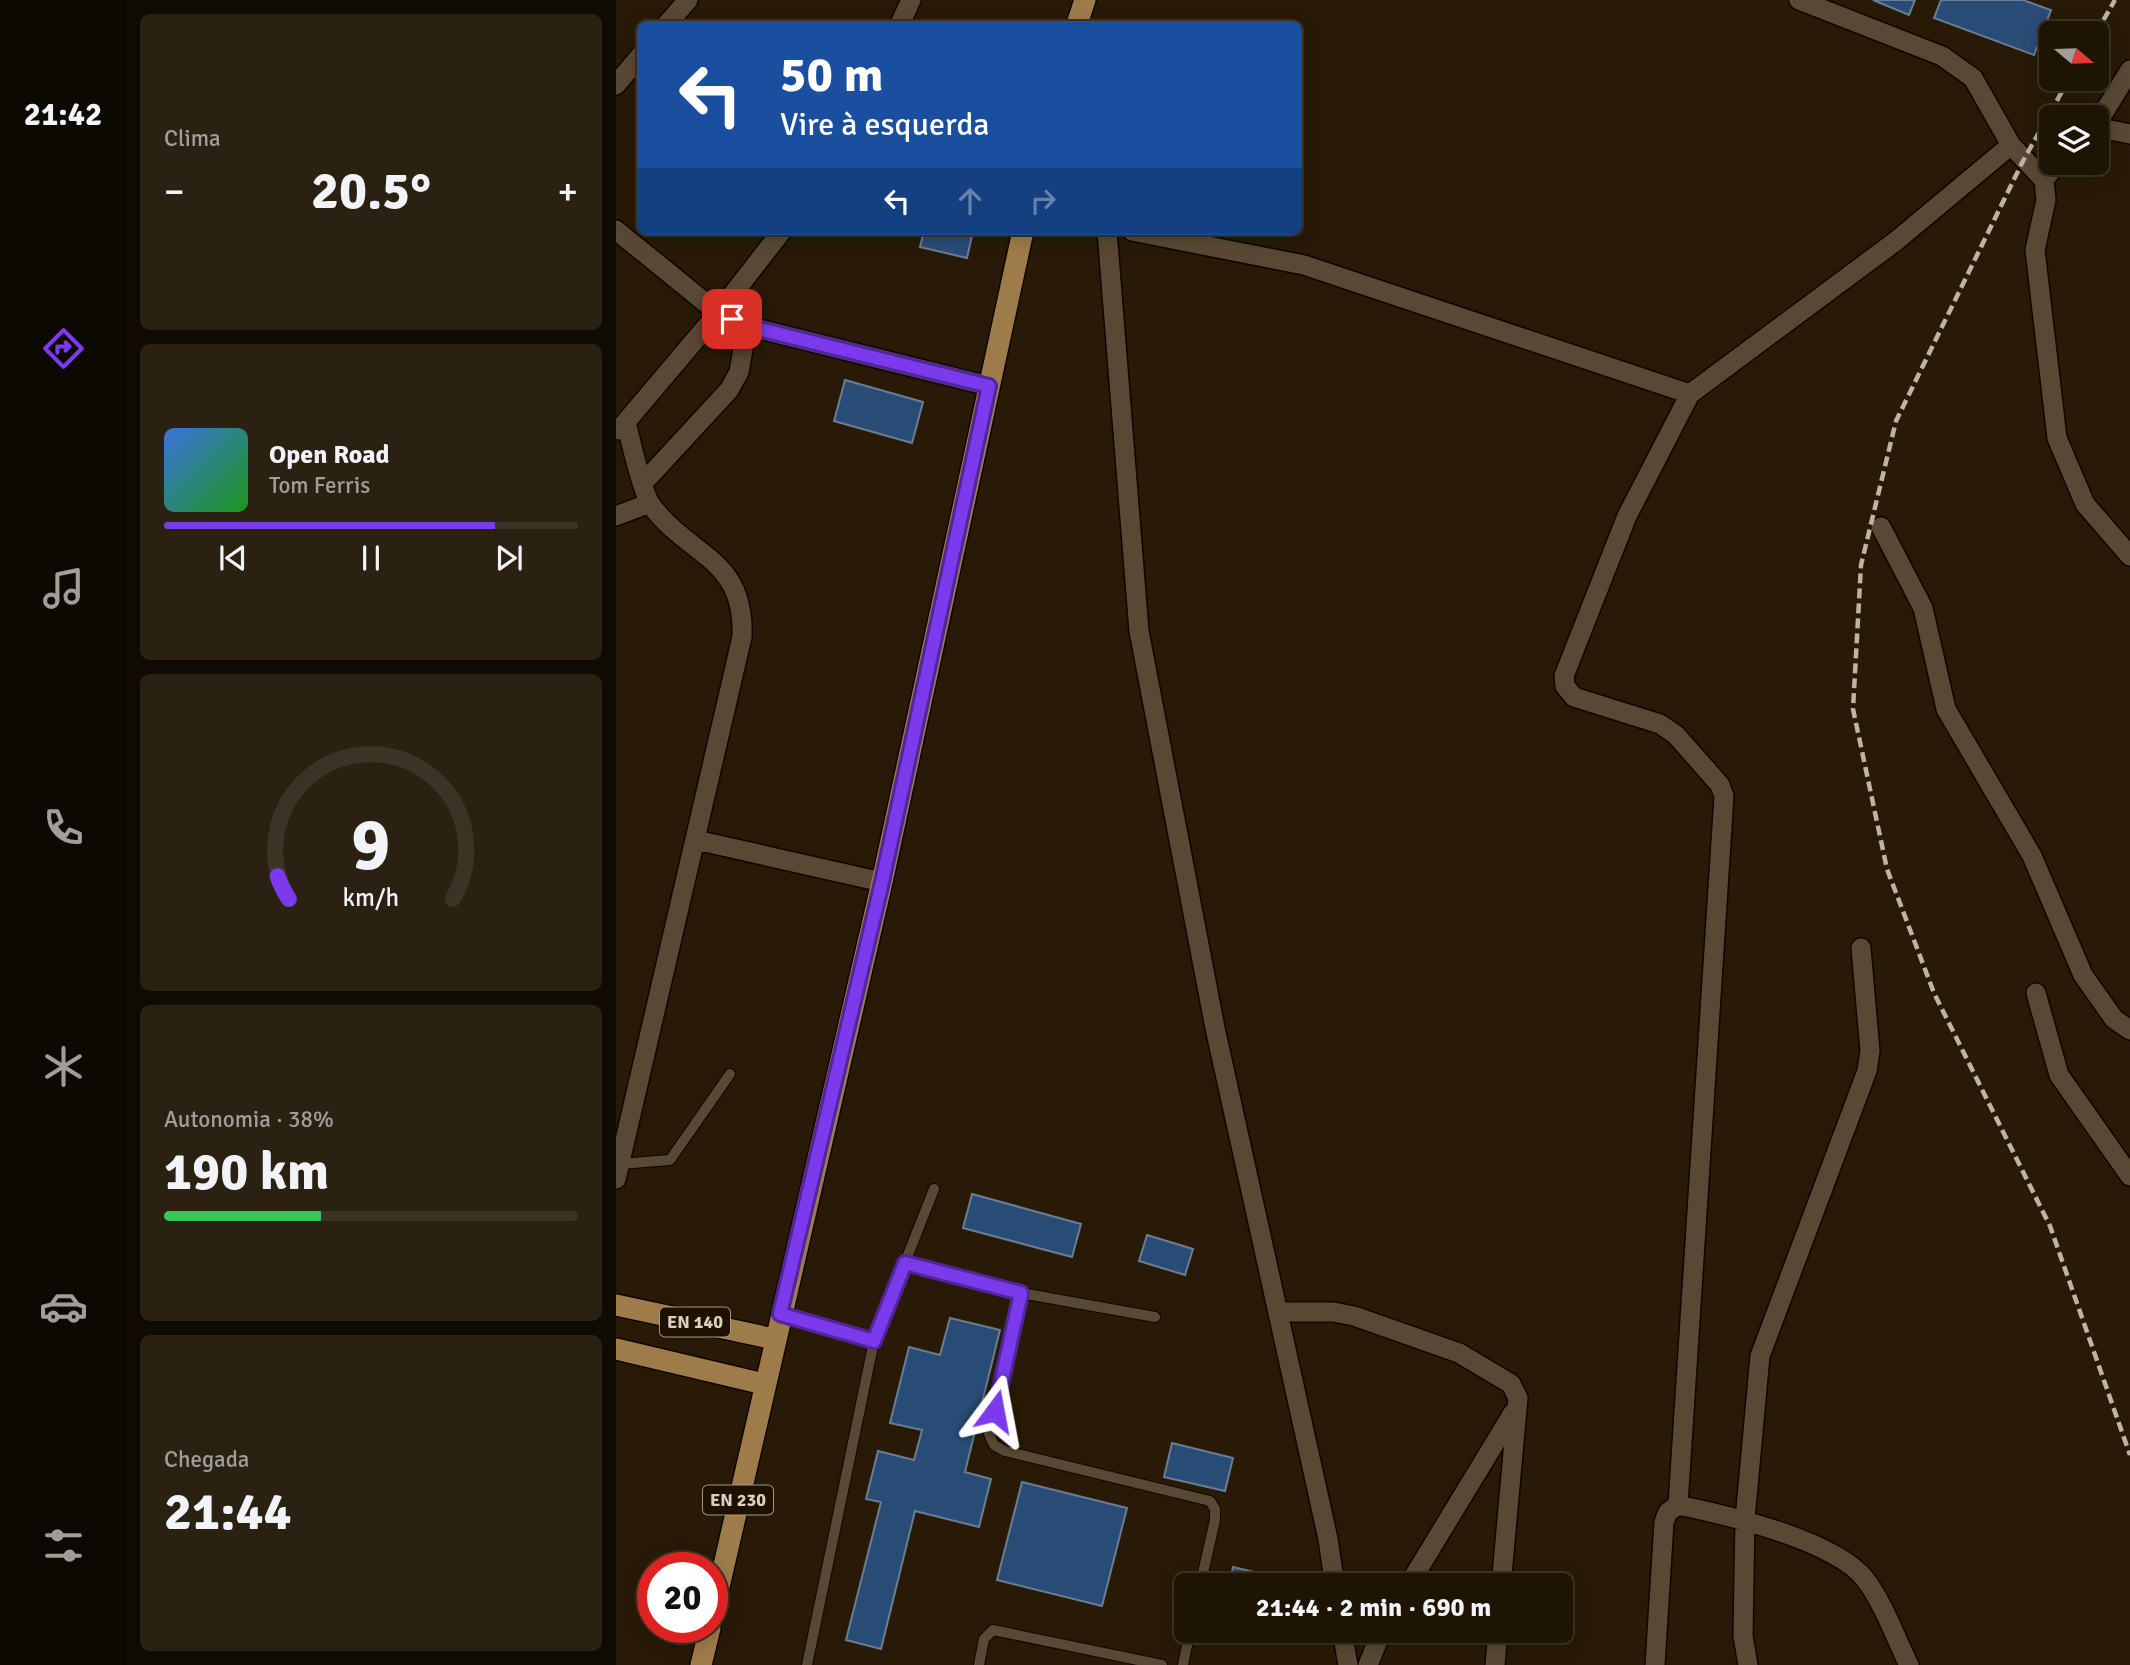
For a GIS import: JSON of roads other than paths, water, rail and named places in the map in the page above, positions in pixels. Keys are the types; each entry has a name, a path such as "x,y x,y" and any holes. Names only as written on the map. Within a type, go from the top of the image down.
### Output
{"main road":[{"path":"1078,21 1085,0"},
{"name":"EN 230","path":"726,1552 882,882 1022,235"},
{"name":"EN 140","path":"616,1305 775,1339"},
{"name":"EN 140","path":"616,1349 764,1384"},
{"path":"701,1665 706,1643"}],"street":[{"path":"670,21 688,0"},
{"path":"901,21 911,0"},
{"path":"1800,0 1942,56 1973,78 2011,145 2044,180 2046,200 2035,250 2057,438 2085,504 2130,556"},
{"path":"616,85 637,60"},
{"path":"2109,105 2130,70"},
{"path":"2109,129 2130,134"},
{"path":"1678,1505 1724,796 1720,785 1676,735 1660,724 1574,697 1565,686 1564,676 1627,516 1690,394 1896,241 2011,145"},
{"path":"2044,180 2048,175"},
{"path":"616,230 718,313 747,326 989,386"},
{"path":"618,1171 742,638 740,606 736,592 716,563 688,541 650,503 621,428 718,313 779,235"},
{"path":"1107,235 1139,631 1215,1028 1325,1525 1333,1573"},
{"path":"1152,235 1304,265 1690,394"},
{"path":"644,482 729,390 739,372 747,326"},
{"path":"616,516 650,503"},
{"path":"1881,527 1923,608 1946,709 2032,856 2082,975 2114,1019 2130,1030"},
{"path":"696,841 882,882"},
{"path":"1748,1665 1743,1636 1745,1519 1760,1356 1867,1071 1870,1051 1861,948"},
{"path":"2036,993 2059,1075 2130,1176"},
{"path":"1278,1312 1333,1312 1354,1316 1459,1353 1511,1384 1518,1398 1502,1573"},
{"path":"1416,1573 1515,1410"},
{"path":"1655,1665 1664,1522 1668,1512 1678,1505 1745,1519 1843,1558 1865,1579 1909,1665"},
{"path":"1344,1643 1348,1665"},
{"path":"1368,1665 1377,1643"},
{"path":"1495,1665 1497,1643"}],"lane":[{"path":"618,1171 670,1160 730,1074"},
{"path":"807,1665 874,1341 933,1189"},
{"path":"905,1263 1021,1293 1154,1317"},
{"path":"1021,1293 989,1434 994,1445 1004,1451 1210,1502 1215,1510 1215,1520 1203,1573"},
{"path":"780,1314 874,1341"},
{"path":"979,1665 984,1639 993,1630 1162,1665"},
{"path":"1183,1665 1188,1643"}],"railway":[{"path":"2103,21 2115,0"},
{"path":"2062,91 2023,161 1896,421 1861,565 1853,709 1887,869 1934,993 2050,1226 2130,1455"}]}
